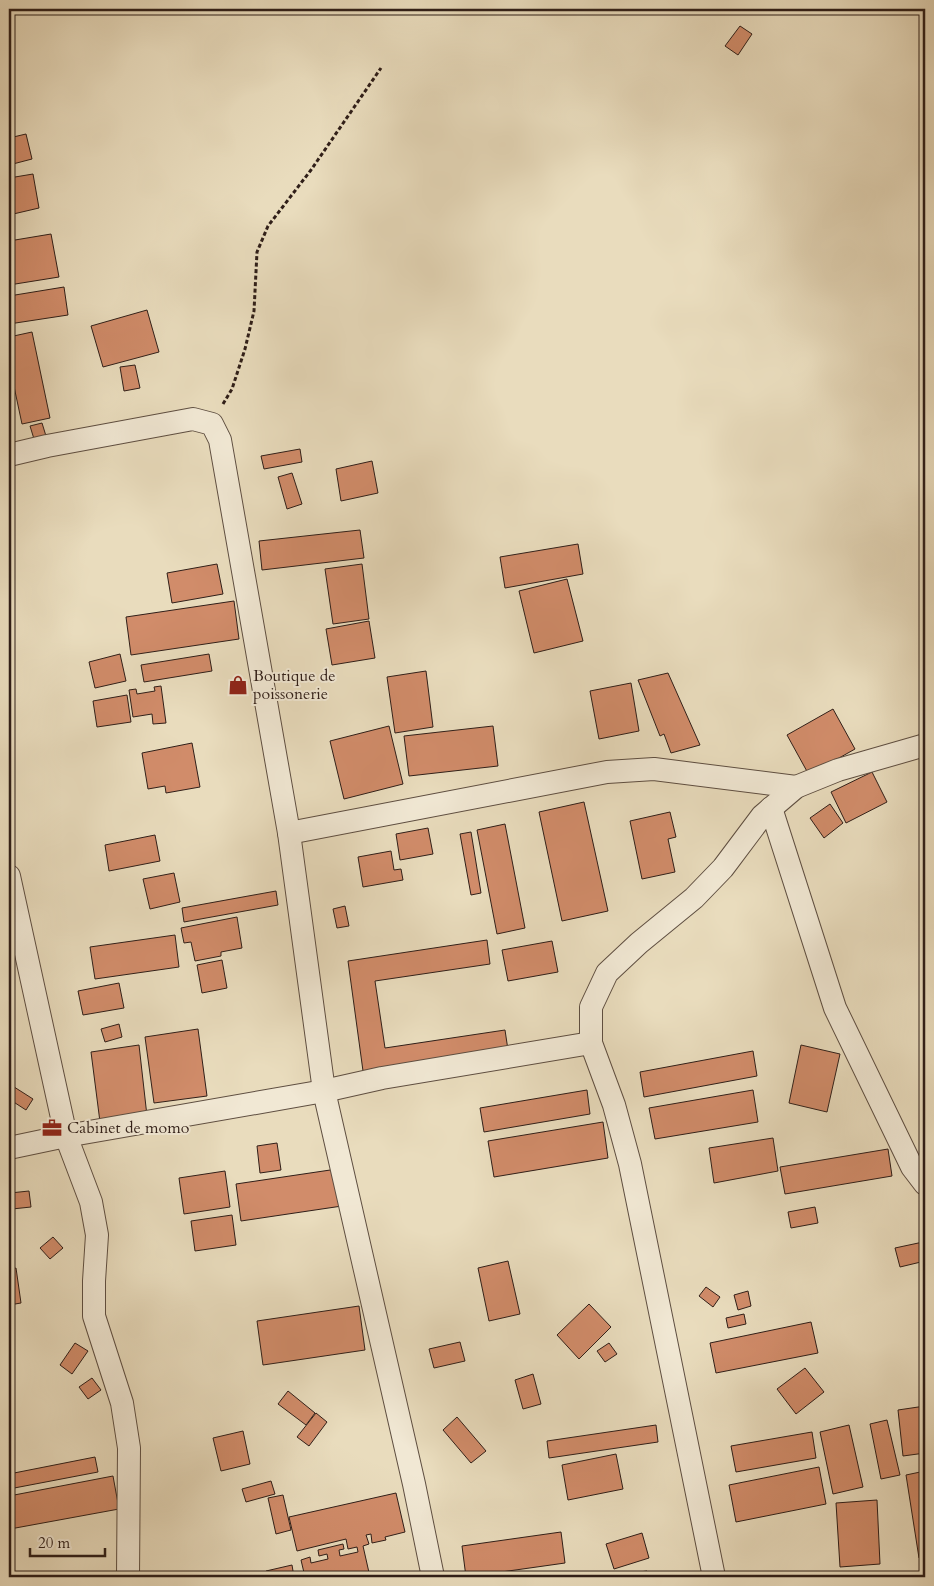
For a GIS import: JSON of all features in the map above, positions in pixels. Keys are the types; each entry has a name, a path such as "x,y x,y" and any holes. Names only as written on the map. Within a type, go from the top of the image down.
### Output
{"street":[{"path":"9,455 47,446 193,419 212,424 220,440 289,833 324,1091 414,1484 433,1577"},
{"path":"714,1577 630,1164 614,1105 590,1043 592,1007 607,973 639,943 694,898 723,868 762,816 796,787 838,770 925,745"},
{"path":"289,833 607,772 654,769 796,787"},
{"path":"771,808 836,1008 912,1167 925,1184"},
{"path":"9,876 66,1136 91,1202 97,1236 94,1316 122,1403 129,1448 128,1577"},
{"path":"9,1148 66,1136 324,1091 382,1078 590,1043"}],"path":[{"path":"212,424 232,389 245,349 254,310 257,252 268,226 311,170 381,68"}],"building":[{"path":"740,26 752,34 738,55 725,46"},
{"path":"26,134 32,159 9,165 9,138"},
{"path":"33,174 39,208 9,215 9,178"},
{"path":"51,234 59,277 9,285 9,241"},
{"path":"64,287 68,315 9,324 9,296"},
{"path":"147,310 159,352 103,367 91,326"},
{"path":"32,332 50,418 22,424 9,363 9,337"},
{"path":"135,365 140,388 124,391 120,367"},
{"path":"42,423 46,436 34,439 30,426"},
{"path":"300,449 302,462 264,469 261,456"},
{"path":"372,461 378,493 341,501 336,469"},
{"path":"292,473 302,504 287,509 278,477"},
{"path":"360,530 364,558 262,570 259,541"},
{"path":"578,544 583,574 505,588 500,557"},
{"path":"217,564 223,594 172,603 167,573"},
{"path":"362,564 369,619 333,624 325,569"},
{"path":"567,579 583,641 534,653 519,591"},
{"path":"234,601 239,639 131,655 126,617"},
{"path":"369,621 375,658 332,665 326,629"},
{"path":"120,654 126,681 95,688 89,662"},
{"path":"209,654 212,671 144,682 141,665"},
{"path":"426,671 433,727 395,733 387,677"},
{"path":"668,673 700,745 671,753 664,734 660,736 638,680"},
{"path":"631,683 639,731 599,739 590,691"},
{"path":"161,686 166,723 153,724 152,714 133,717 129,690 136,689 137,694 155,691 154,687"},
{"path":"127,695 131,722 97,727 93,701"},
{"path":"833,709 855,749 809,775 787,735"},
{"path":"389,726 403,784 344,799 330,741"},
{"path":"493,726 498,766 409,776 404,736"},
{"path":"192,743 200,787 166,793 165,786 148,789 142,753"},
{"path":"872,772 887,802 846,823 831,792"},
{"path":"584,802 608,911 562,921 539,812"},
{"path":"830,804 843,823 824,838 810,818"},
{"path":"670,812 676,837 668,839 675,872 642,879 630,821"},
{"path":"505,824 525,928 497,934 477,830"},
{"path":"428,828 433,854 400,860 396,834"},
{"path":"471,832 481,893 471,895 460,834"},
{"path":"155,835 160,861 109,871 105,845"},
{"path":"391,851 394,870 401,869 403,880 363,887 358,857"},
{"path":"174,873 180,902 150,909 143,879"},
{"path":"276,891 278,905 184,922 182,908"},
{"path":"345,906 349,926 337,928 333,909"},
{"path":"237,917 242,948 221,952 221,956 195,961 191,942 184,943 181,928"},
{"path":"175,935 179,967 95,979 90,947"},
{"path":"487,940 490,964 375,981 385,1048 505,1030 508,1050 363,1071 348,961"},
{"path":"552,941 558,972 508,981 502,950"},
{"path":"222,960 227,988 202,993 197,965"},
{"path":"119,983 124,1008 83,1015 78,991"},
{"path":"119,1024 122,1037 105,1042 101,1029"},
{"path":"198,1029 207,1096 154,1103 145,1037"},
{"path":"139,1045 147,1116 100,1122 91,1052"},
{"path":"801,1045 840,1054 827,1112 789,1103"},
{"path":"753,1051 757,1076 644,1097 640,1072"},
{"path":"11,1085 33,1099 26,1110 9,1099 9,1088"},
{"path":"587,1090 590,1114 484,1132 480,1108"},
{"path":"753,1090 758,1122 655,1139 649,1108"},
{"path":"603,1122 608,1158 494,1177 488,1141"},
{"path":"773,1138 778,1171 714,1183 709,1148"},
{"path":"277,1143 281,1170 260,1173 257,1146"},
{"path":"888,1149 892,1176 785,1194 780,1167"},
{"path":"337,1169 342,1206 241,1221 236,1184"},
{"path":"225,1171 230,1207 184,1214 179,1178"},
{"path":"29,1191 31,1207 12,1209 10,1193"},
{"path":"815,1207 818,1223 791,1228 788,1212"},
{"path":"232,1215 236,1245 195,1251 191,1221"},
{"path":"53,1237 63,1248 50,1259 40,1248"},
{"path":"923,1242 925,1261 900,1267 895,1248"},
{"path":"508,1261 520,1314 489,1321 478,1268"},
{"path":"16,1268 21,1303 9,1305 9,1270"},
{"path":"706,1287 720,1297 713,1307 699,1296"},
{"path":"748,1291 751,1306 738,1310 734,1295"},
{"path":"589,1304 611,1327 579,1359 557,1335"},
{"path":"359,1306 365,1350 263,1365 257,1321"},
{"path":"744,1314 746,1324 728,1328 726,1318"},
{"path":"811,1322 818,1353 716,1373 710,1343"},
{"path":"460,1342 465,1361 434,1368 429,1349"},
{"path":"75,1343 88,1351 72,1374 60,1365"},
{"path":"609,1343 617,1354 605,1362 597,1351"},
{"path":"805,1368 824,1392 796,1414 777,1389"},
{"path":"533,1374 541,1404 523,1409 515,1380"},
{"path":"92,1378 101,1390 88,1399 79,1387"},
{"path":"288,1391 315,1413 306,1425 278,1404"},
{"path":"925,1406 925,1453 903,1456 898,1410"},
{"path":"316,1413 327,1422 309,1446 297,1437"},
{"path":"457,1417 486,1451 471,1463 443,1430"},
{"path":"887,1420 900,1475 881,1479 870,1424"},
{"path":"656,1425 658,1442 549,1458 547,1441"},
{"path":"849,1425 863,1487 833,1494 820,1432"},
{"path":"243,1431 250,1464 221,1471 213,1438"},
{"path":"812,1432 816,1458 736,1472 731,1446"},
{"path":"616,1454 623,1489 568,1500 562,1465"},
{"path":"95,1457 98,1472 9,1489 9,1474"},
{"path":"819,1467 826,1504 736,1522 729,1485"},
{"path":"925,1471 925,1557 919,1558 906,1475"},
{"path":"113,1476 119,1509 10,1529 9,1496"},
{"path":"271,1481 275,1494 246,1502 242,1489"},
{"path":"396,1493 405,1532 385,1537 386,1540 372,1543 371,1534 366,1535 369,1544 363,1546 370,1577 305,1577 301,1560 310,1557 311,1563 328,1559 327,1554 319,1556 318,1550 343,1544 344,1549 339,1550 340,1556 358,1552 357,1547 348,1549 346,1539 297,1551 289,1517"},
{"path":"283,1495 291,1530 276,1534 268,1498"},
{"path":"877,1500 880,1564 840,1567 836,1503"},
{"path":"561,1532 565,1563 466,1577 462,1546"},
{"path":"642,1533 649,1558 614,1569 606,1544"},
{"path":"292,1565 294,1577 267,1577 266,1571"},
{"path":"647,1571 648,1577 599,1577"}],"place":[{"name":"Boutique de poissonerie","path":"238,685"},
{"name":"Cabinet de momo","path":"52,1128"}]}
